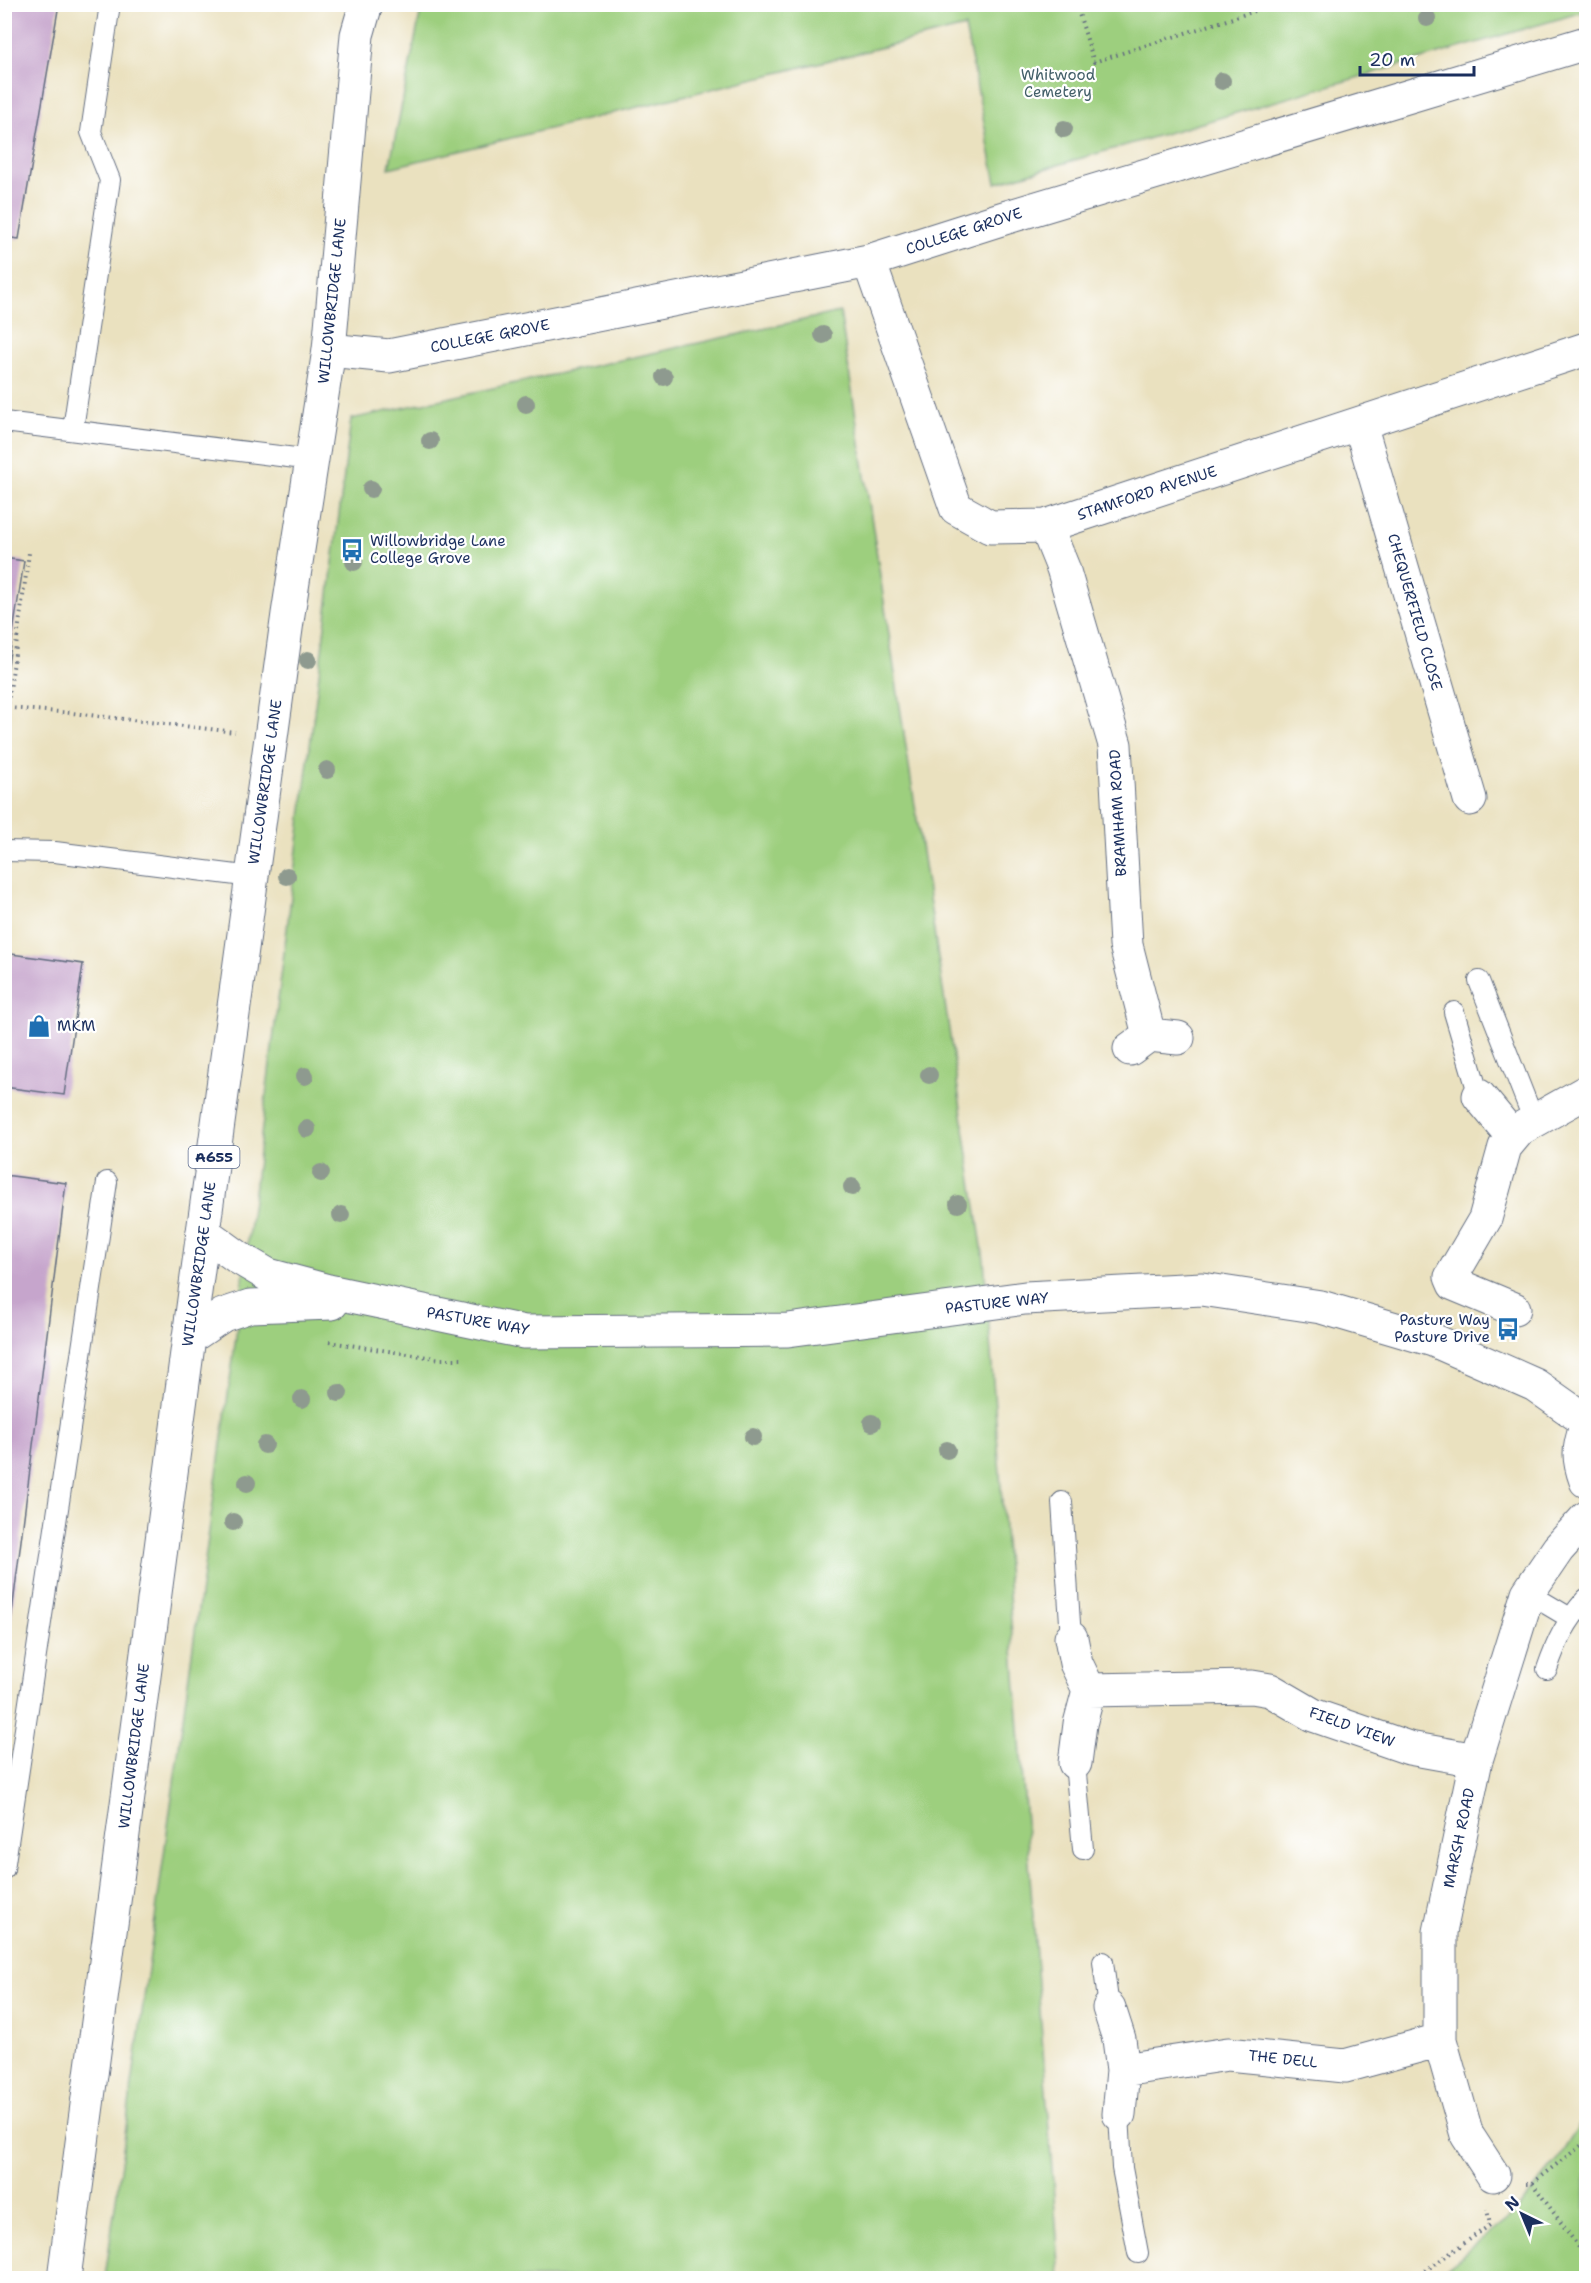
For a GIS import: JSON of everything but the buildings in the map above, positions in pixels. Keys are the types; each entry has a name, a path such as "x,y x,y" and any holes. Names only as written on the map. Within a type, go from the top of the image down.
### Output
{"street":[{"name":"WILLOWBRIDGE LANE","path":"64,2278 203,1232 272,736 329,350 358,15"},
{"name":"COLLEGE GROVE","path":"329,350 389,356 869,261 1004,218 1587,43"},
{"name":"STAMFORD AVENUE","path":"869,261 956,508 990,527 1046,526 1587,349"},
{"name":"CHEQUERFIELD CLOSE","path":"1359,424 1470,805"},
{"name":"BRAMHAM ROAD","path":"1046,526 1063,568 1115,745 1126,945 1152,1041"},
{"path":"1514,1309 1454,1284 1451,1277 1485,1219 1505,1147 1524,1129 1587,1092"},
{"path":"1479,1096 1524,1129"},
{"name":"PASTURE WAY","path":"203,1232 239,1258 268,1275 328,1291 524,1332 788,1330 1025,1298 1202,1289 1322,1307 1433,1340 1535,1385 1587,1421"},
{"name":"PASTURE WAY","path":"189,1338 223,1314 250,1306 326,1302 385,1303"},
{"path":"1587,1427 1580,1446 1580,1462 1587,1481"},
{"name":"MARSH ROAD","path":"1493,2175 1467,2134 1440,2040 1440,1932 1476,1760 1528,1593 1558,1549 1587,1518"},
{"path":"1071,1638 1076,1663 1089,1690 1074,1763"},
{"name":"FIELD VIEW","path":"1089,1690 1252,1687 1270,1690 1313,1715 1409,1748 1476,1760"},
{"path":"1109,2008 1119,2039 1123,2070 1119,2114"},
{"name":"THE DELL","path":"1123,2070 1228,2054 1345,2066 1440,2040"}],"lane":[{"path":"73,429 110,180 91,132 110,4"},
{"path":"4,422 312,460"},
{"path":"4,851 54,852 252,878"},
{"path":"1479,981 1524,1129"},
{"path":"1454,1012 1479,1096"},
{"path":"4,1869 108,1182"},
{"path":"1062,1502 1071,1638"},
{"path":"1528,1593 1570,1618"},
{"path":"1547,1669 1557,1640 1570,1618 1587,1599"},
{"path":"1074,1763 1083,1849"},
{"path":"1103,1962 1109,2008"},
{"path":"1119,2114 1122,2168 1138,2253"}],"path":[{"path":"1076,4 1094,62 1277,4"},
{"path":"4,733 29,553"},
{"path":"8,708 72,712 272,736"},
{"path":"1532,2183 1587,2257"},
{"path":"1415,2278 1490,2225"}],"green space":[{"name":"Whitwood Cemetery","path":"1586,4 1586,11 996,183 965,27 389,168 422,5"},
{"path":"840,312 984,1260 1060,2278 105,2278 233,1359 351,419"},
{"path":"1586,2115 1586,2278 1434,2278 1513,2215 1556,2162"}],"place":[{"name":"Willowbridge Lane College Grove","path":"352,550"},
{"name":"MKM","path":"39,1026"},
{"name":"Pasture Way Pasture Drive","path":"1508,1329"}]}
